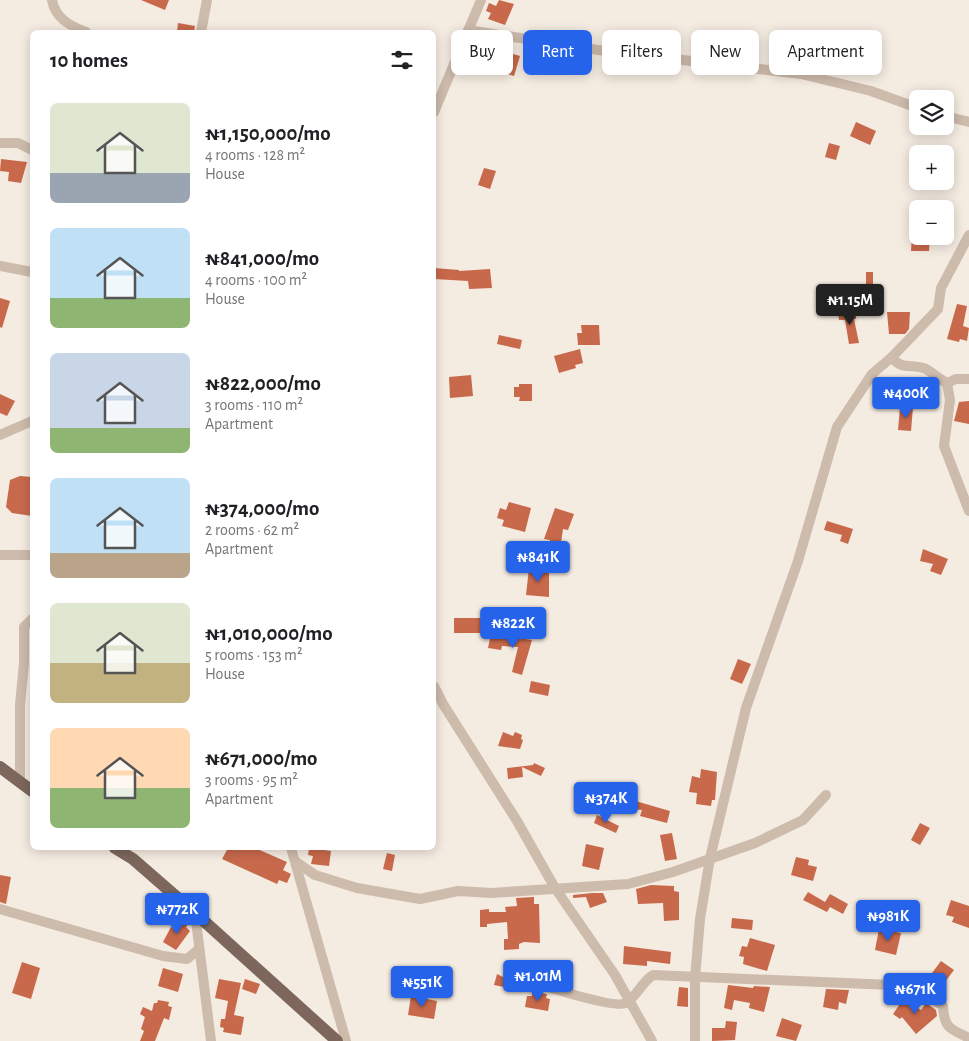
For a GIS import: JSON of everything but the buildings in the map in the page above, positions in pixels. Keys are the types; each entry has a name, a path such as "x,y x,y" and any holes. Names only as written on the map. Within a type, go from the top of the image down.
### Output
{"main road":[{"path":"0,767 30,790"},
{"path":"118,850 133,859 337,1041"}],"street":[{"path":"52,0 54,9 69,25 81,30"},
{"path":"201,30 207,0"},
{"path":"468,30 481,0"},
{"path":"513,37 598,50 801,74 871,92 909,105"},
{"path":"436,107 451,71"},
{"path":"954,118 969,122"},
{"path":"0,143 18,143 30,149"},
{"path":"695,1041 696,978 700,919 710,858 746,708 787,593 837,427 872,374 892,357 938,309 941,288 969,235"},
{"path":"0,266 30,272"},
{"path":"892,357 896,363 907,367 926,369 935,378 946,383 956,379 969,379"},
{"path":"946,383 950,400 944,446 968,508"},
{"path":"0,435 30,422"},
{"path":"0,555 30,555"},
{"path":"20,783 20,705 24,663 24,627 30,620"},
{"path":"436,689 555,888 615,975 652,1041"},
{"path":"296,862 315,875 357,888 420,899 458,891 491,893 628,884 755,843 803,820 826,796"},
{"path":"292,850 346,1041"},
{"path":"0,909 163,956 187,959 199,948"},
{"path":"194,913 211,1041"},
{"path":"508,974 611,1004 622,1004 629,1000 653,975 892,985 927,994 943,1006 943,1020 950,1028 969,1038"}]}
